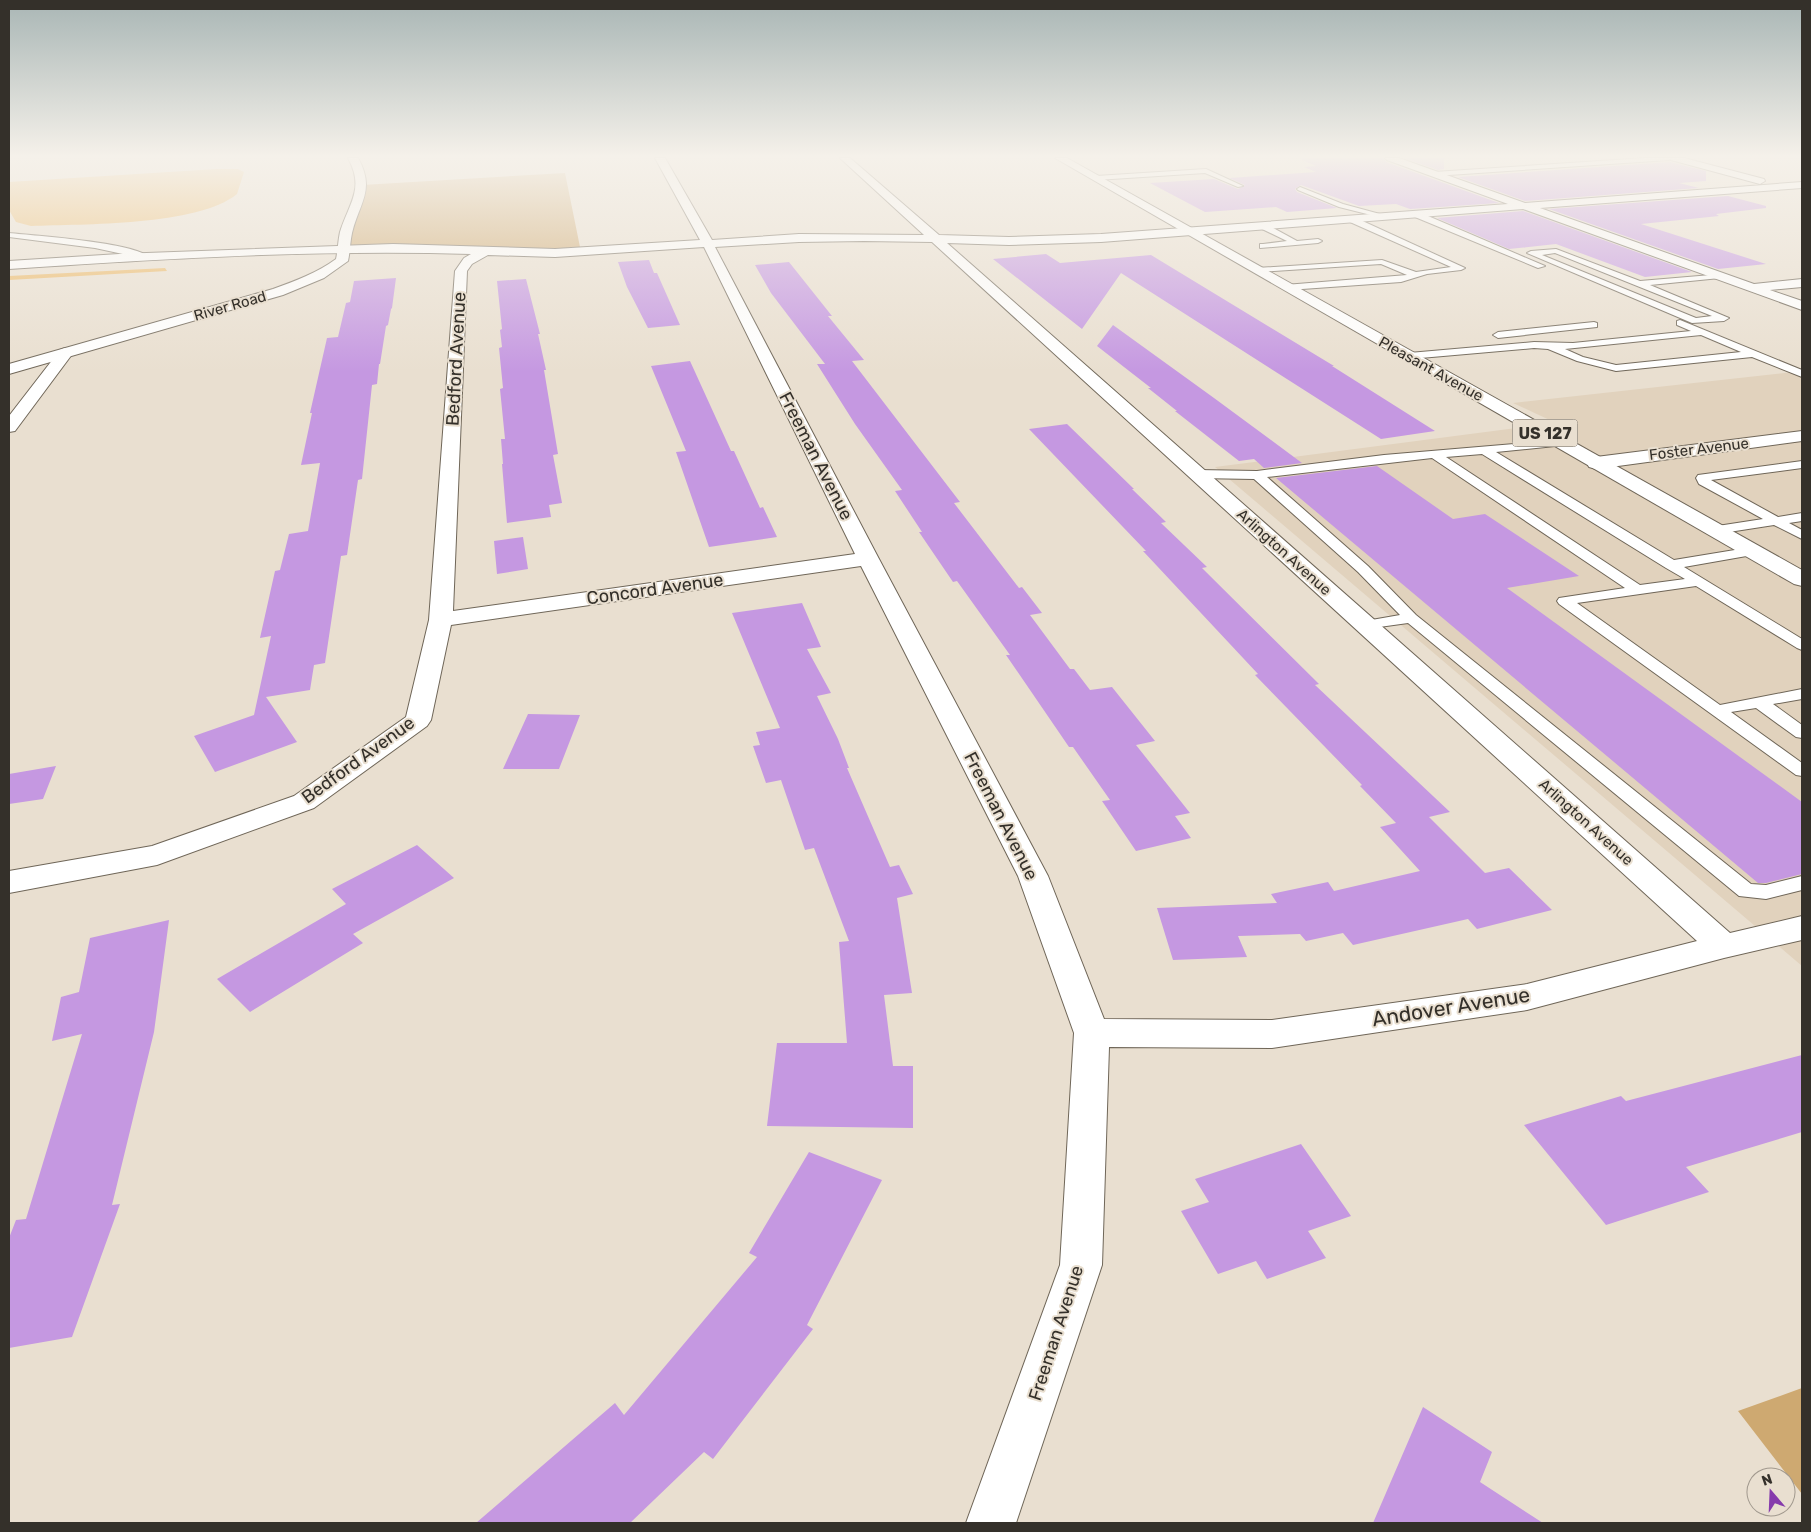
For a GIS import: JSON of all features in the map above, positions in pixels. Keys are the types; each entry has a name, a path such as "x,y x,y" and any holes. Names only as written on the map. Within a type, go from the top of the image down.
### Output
{"street":[{"name":"River Road","path":"9,369 278,292 311,280 329,271 342,261 348,229"},
{"name":"Freeman Avenue","path":"700,229 868,559 1034,876 1092,1033 1081,1265 991,1523"},
{"name":"Arlington Avenue","path":"924,229 1724,946"},
{"name":"Pleasant Avenue","path":"1186,229 1391,346 1410,350 1561,443 1802,579"},
{"path":"9,265 345,249 402,248 592,252 799,238 864,237 936,240 1055,240 1221,229"},
{"path":"1590,229 1802,306"},
{"name":"Bedford Avenue","path":"9,882 157,855 304,802 418,720 441,620 461,271 468,261 485,251"},
{"path":"1751,288 1802,283"},
{"path":"9,427 65,353"},
{"name":"Foster Avenue","path":"1596,463 1802,436"},
{"name":"Concord Avenue","path":"441,620 868,559"},
{"name":"Andover Avenue","path":"1092,1033 1272,1034 1527,997 1724,946 1802,928"}],"lane":[{"path":"1271,229 1296,243"},
{"path":"1288,288 1401,279 1460,268 1374,229"},
{"path":"1453,229 1802,374"},
{"path":"9,234 130,252 146,257"},
{"path":"1263,246 1318,241"},
{"path":"1512,254 1556,251 1724,318 1696,320 1531,253"},
{"path":"1257,270 1382,262 1416,275"},
{"path":"1640,284 1720,276"},
{"path":"1488,336 1594,325"},
{"path":"1410,350 1518,344 1573,346 1702,332"},
{"path":"1550,346 1580,359 1616,368 1754,354"},
{"path":"1197,474 1257,475 1434,454 1561,443"},
{"path":"1484,450 1802,645"},
{"path":"1434,454 1639,590"},
{"path":"1802,464 1702,478 1703,481 1802,534"},
{"path":"1257,475 1363,569 1411,618 1746,891 1766,892 1802,883"},
{"path":"1716,530 1802,518"},
{"path":"1671,565 1752,551"},
{"path":"1698,581 1564,601 1802,771"},
{"path":"1365,625 1411,618"},
{"path":"1716,710 1802,694"},
{"path":"1759,702 1802,733"}],"shaded area":[{"path":"350,229 576,229 581,252 345,249"},
{"path":"1802,371 1802,966 1215,467 1556,423 1513,403"},
{"path":"1802,1388 1802,1494 1796,1486 1796,1467 1781,1467 1738,1411"}],"building":[{"path":"1464,229 1574,229 1692,272 1645,277 1556,244 1509,249"},
{"path":"1607,229 1658,229 1766,264 1718,269"},
{"path":"1046,254 1060,263 1151,255 1334,366 1332,366 1435,431 1381,439 1121,273 1082,329 993,259"},
{"path":"649,260 654,273 657,273 680,325 648,328 627,287 618,262"},
{"path":"789,262 832,316 828,316 864,360 852,361 960,502 954,503 1019,588 1022,587 1042,613 1030,615 1070,669 1074,669 1090,690 1112,687 1155,741 1136,745 1190,813 1175,816 1191,838 1136,851 1102,801 1110,800 1073,747 1069,747 1006,655 1010,655 957,581 953,582 919,532 922,532 895,491 902,490 855,424 817,364 825,364 771,293 755,265"},
{"path":"396,278 392,308 388,325 386,326 379,364 377,384 372,385 362,479 358,480 347,555 341,556 325,663 314,665 310,690 266,697 297,742 215,772 194,736 254,715 271,636 260,638 275,571 280,570 289,534 308,531 320,463 301,465 312,413 310,413 327,338 338,337 346,303 350,302 354,281"},
{"path":"526,279 540,334 538,334 546,370 544,370 558,454 553,455 562,503 549,505 551,517 507,523 501,439 505,439 500,389 503,388 499,348 502,347 500,330 502,329 497,281"},
{"path":"1113,325 1302,463 1264,468 1254,459 1239,461 1097,346"},
{"path":"690,361 731,451 734,451 760,508 763,507 777,537 709,547 676,452 686,451 651,366"},
{"path":"1067,424 1166,522 1161,523 1207,567 1202,568 1319,684 1315,685 1450,812 1429,817 1485,873 1509,868 1552,910 1477,929 1468,919 1353,945 1343,933 1306,941 1300,934 1238,936 1247,957 1173,960 1157,908 1277,903 1271,894 1328,882 1334,891 1420,871 1380,827 1396,823 1360,786 1362,785 1255,675 1258,674 1143,551 1146,551 1029,429"},
{"path":"1377,466 1453,519 1485,514 1579,576 1507,588 1802,802 1802,874 1766,883 1758,883 1276,478"},
{"path":"523,537 528,569 497,574 494,541"},
{"path":"802,603 821,647 807,649 831,693 817,696 838,739 849,768 847,768 890,867 899,865 913,894 897,898 912,993 884,995 893,1066 913,1066 913,1128 767,1126 777,1043 847,1043 839,942 849,941 814,848 805,850 781,780 766,783 753,746 760,745 756,732 780,728 732,613"},
{"path":"528,714 580,715 559,769 503,769"},
{"path":"56,766 43,799 9,804 9,774"},
{"path":"417,845 454,878 353,934 363,943 250,1012 217,979 346,904 332,889"},
{"path":"169,920 154,1032 112,1205 120,1204 72,1337 9,1348 9,1238 16,1220 26,1219 82,1034 52,1041 61,997 79,992 90,938"},
{"path":"1802,1055 1802,1132 1686,1167 1709,1192 1606,1225 1524,1125 1621,1096 1626,1101"},
{"path":"1301,1144 1351,1216 1308,1231 1326,1258 1267,1279 1256,1261 1218,1274 1181,1211 1209,1202 1195,1179"},
{"path":"809,1152 882,1180 807,1325 813,1329 713,1459 704,1452 630,1523 476,1523 615,1403 624,1415 757,1257 749,1253"},
{"path":"1423,1407 1492,1452 1480,1482 1543,1523 1373,1523"}],"waterway":[{"path":"9,278 165,270"}]}
